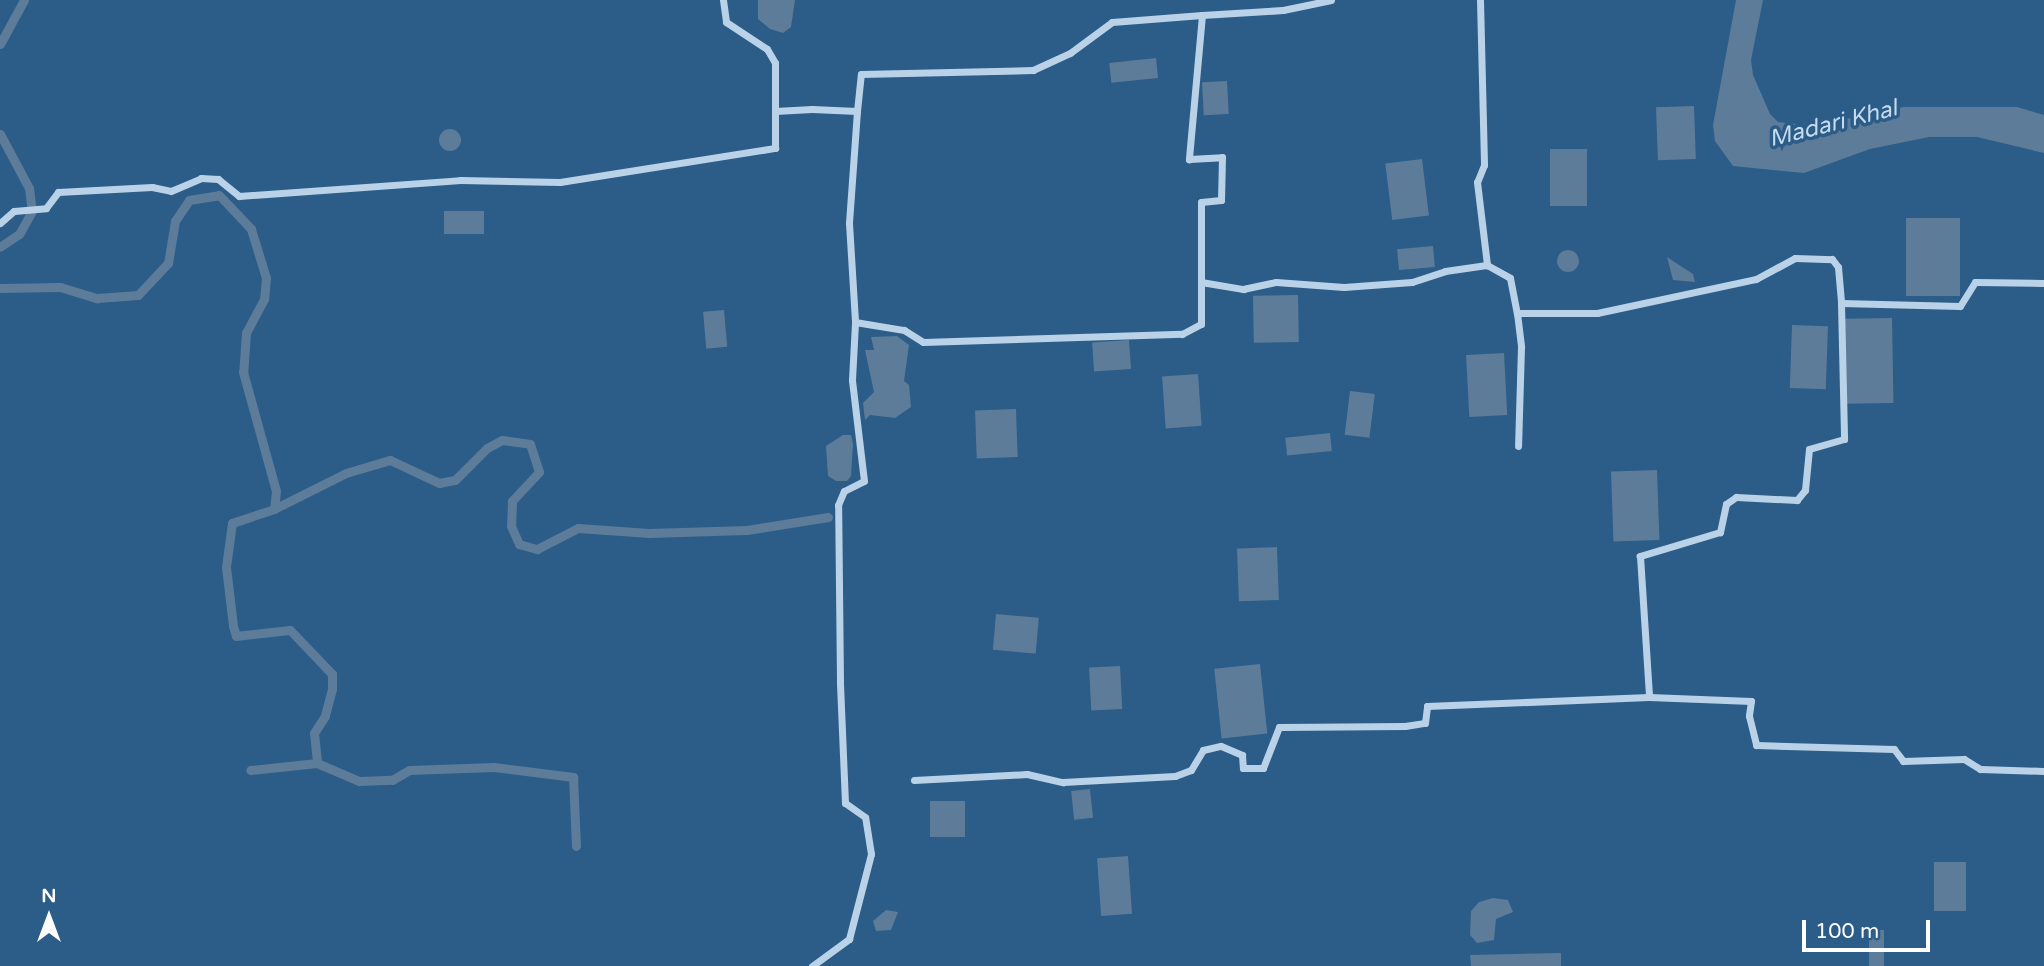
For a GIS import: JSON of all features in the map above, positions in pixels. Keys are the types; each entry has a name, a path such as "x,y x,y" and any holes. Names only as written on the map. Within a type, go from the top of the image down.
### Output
{"street":[{"path":"0,223 13,211 46,208 58,192 152,187 171,191 201,178 218,179 239,196 460,180 560,182 775,148 775,63 767,48 726,22 723,0"},
{"path":"811,966 849,939 872,854 865,817 845,803 839,682 838,505 844,491 864,481 852,380 855,322 849,223 861,74 1033,70 1070,53 1112,22 1283,10 1331,0"},
{"path":"1480,0 1484,165 1477,182 1487,265"},
{"path":"855,322 904,330 923,342 1182,334 1201,324 1201,202 1221,200 1222,157 1189,159 1202,15"},
{"path":"775,111 857,111"},
{"path":"1517,313 1597,313 1756,279 1795,258 1832,259 1838,267 1844,439 1809,449 1805,490 1797,500 1736,497 1726,503 1720,532 1640,556 1649,697"},
{"path":"1201,282 1243,289 1276,282 1371,285 1412,282 1445,271 1487,265 1510,278 1517,313 1521,347 1518,446"},
{"path":"1841,303 1960,306 1975,282 2044,283"},
{"path":"914,780 1027,774 1063,782 1175,776 1191,771 1203,750 1221,746 1242,755 1243,768 1263,768 1266,750 1275,746 1279,727 1405,726 1425,723 1427,706 1649,697 1751,701 1749,716 1756,745 1894,749 1903,761 1964,759 1980,769 2044,771"}],"water":[{"path":"758,0 795,0 791,27 783,33 770,29 758,19"},
{"name":"Madari Khal","path":"1736,0 1763,0 1751,60 1753,75 1770,114 1778,122 1813,126 1904,107 2017,107 2044,115 2044,153 1977,137 1929,137 1870,149 1804,173 1733,166 1715,141 1713,125"},
{"path":"1156,58 1158,78 1111,83 1109,63"},
{"path":"1227,81 1229,114 1204,115 1202,82"},
{"path":"1694,106 1696,159 1658,160 1656,107"},
{"path":"450,129 458,132 461,140 458,148 450,151 442,148 439,140 442,132"},
{"path":"1550,149 1587,149 1587,206 1550,206"},
{"path":"1422,159 1429,216 1392,220 1385,164"},
{"path":"444,211 484,211 484,234 444,234"},
{"path":"1906,218 1960,218 1960,296 1906,296"},
{"path":"1433,246 1435,267 1399,270 1397,249"},
{"path":"1568,250 1578,257 1579,261 1572,271 1568,272 1558,265 1557,261 1564,251"},
{"path":"1667,257 1693,274 1695,282 1673,280"},
{"path":"1298,295 1299,342 1254,343 1253,296"},
{"path":"724,310 727,347 706,349 703,312"},
{"path":"1892,318 1893,403 1845,404 1844,319"},
{"path":"1792,325 1828,326 1826,389 1790,388"},
{"path":"897,336 909,345 904,381 909,385 911,407 895,418 870,415 865,420 863,403 874,392 865,350 874,350 871,337"},
{"path":"1129,340 1131,369 1094,372 1092,343"},
{"path":"1504,353 1507,415 1469,417 1466,355"},
{"path":"1198,374 1202,426 1166,428 1162,377"},
{"path":"1350,391 1375,394 1369,438 1345,435"},
{"path":"1016,409 1018,457 977,458 975,410"},
{"path":"1330,433 1332,451 1287,456 1285,438"},
{"path":"843,435 851,435 853,444 851,476 847,481 836,481 828,476 826,446"},
{"path":"1657,470 1659,540 1613,542 1611,472"},
{"path":"1277,547 1279,600 1239,601 1237,548"},
{"path":"996,614 1039,618 1036,654 993,650"},
{"path":"1260,664 1267,734 1222,738 1214,669"},
{"path":"1120,666 1122,709 1091,711 1089,668"},
{"path":"1090,789 1093,818 1074,820 1071,791"},
{"path":"930,801 965,801 965,837 930,837"},
{"path":"1128,856 1132,914 1101,916 1097,858"},
{"path":"1934,862 1966,862 1966,911 1934,911"},
{"path":"1493,898 1508,900 1513,912 1496,919 1494,940 1477,943 1470,935 1471,911 1479,902"},
{"path":"886,910 898,912 891,930 876,931 873,921"},
{"path":"1869,930 1884,930 1884,966 1869,966"},
{"path":"1561,953 1561,966 1471,966 1470,955"}],"waterway":[{"path":"0,44 24,0"},
{"path":"0,134 29,188 32,211 19,234 0,247"},
{"path":"0,288 60,287 97,298 138,295 168,263 175,221 189,200 219,195 251,229 266,278 264,299 246,333 243,372 276,491 274,509 232,523 226,567 233,626 236,636 290,630 332,674 332,689 325,716 314,733 317,763 250,770"},
{"path":"274,509 346,473 390,460 439,483 455,480 487,448 502,440 530,444 539,472 512,501 511,526 519,544 537,549 578,528 649,533 747,530 828,517"},
{"path":"317,763 359,781 392,780 409,770 494,767 573,777 576,846"}]}
